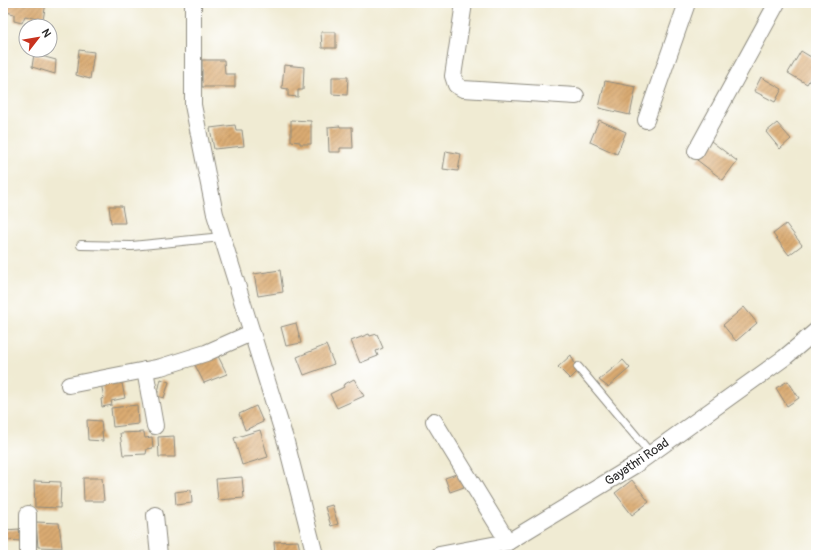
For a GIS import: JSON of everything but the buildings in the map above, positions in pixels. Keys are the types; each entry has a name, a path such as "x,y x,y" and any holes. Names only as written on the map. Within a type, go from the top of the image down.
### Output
{"street":[{"path":"193,3 193,105 215,214 286,442 315,555"},
{"path":"464,3 453,76 456,85 464,89 576,96"},
{"path":"646,120 688,3"},
{"path":"696,151 777,3"},
{"name":"Gayathri Road","path":"439,555 508,542 652,454 784,358 816,331"},
{"path":"69,385 161,367 206,353 251,333"},
{"path":"145,370 155,426"},
{"path":"434,422 508,542"},
{"path":"28,514 28,555"},
{"path":"155,515 159,555"}],"lane":[{"path":"81,245 132,246 222,237"},
{"path":"578,367 652,454"}]}
